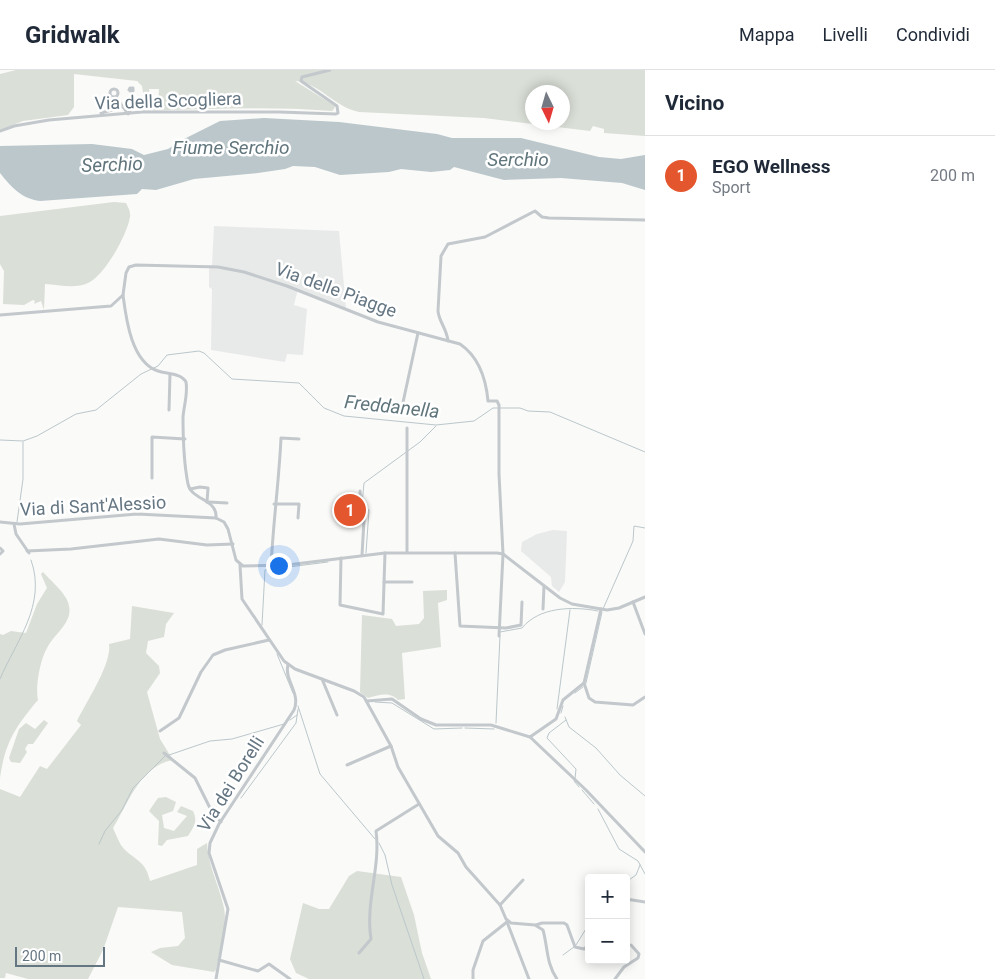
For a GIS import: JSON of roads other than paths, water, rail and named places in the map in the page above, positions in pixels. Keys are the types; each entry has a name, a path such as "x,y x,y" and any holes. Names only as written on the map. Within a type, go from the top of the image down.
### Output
{"street":[{"name":"Via della Scogliera","path":"0,131 14,126 49,120 130,110 140,112 338,113 337,106 300,81 302,77 330,70"},
{"path":"130,110 131,92"},
{"path":"116,97 123,108"},
{"path":"101,113 123,108 140,112"},
{"path":"448,341 446,328 439,319 438,311 441,256 448,244 485,237 535,211 542,217 549,218 645,220"},
{"name":"Via delle Piagge","path":"170,374 154,370 150,367 130,338 123,295 126,273 130,267 136,265 218,267 287,286 378,322 448,341 465,348 484,373 488,401 497,401 499,408 499,474 503,554 499,636"},
{"path":"0,315 103,308 111,306 123,295"},
{"path":"411,410 402,407 418,333"},
{"path":"169,410 170,374 182,377 186,382 183,420 190,489 208,502 215,511 216,518 226,525 233,544 236,560 240,565 242,599 288,665 354,691 366,700 391,746 398,767 438,836 458,852 466,867 500,905 529,979"},
{"path":"407,428 407,552"},
{"path":"152,478 152,437 185,439"},
{"path":"271,567 274,504 281,438 299,439"},
{"path":"190,489 206,487 208,489 208,502"},
{"path":"360,491 364,520 362,555"},
{"path":"208,502 227,503"},
{"path":"274,504 299,504 298,518"},
{"name":"Via di Sant'Alessio","path":"0,522 14,524 136,514 216,518"},
{"path":"14,524 16,534 28,552 159,539 207,545 233,544"},
{"path":"0,548 3,551 0,554"},
{"path":"240,565 271,567 362,555 407,552 503,554 567,602 601,611 619,608 645,597"},
{"path":"341,559 340,601 342,607 383,614 385,553"},
{"path":"455,553 460,626 517,626 522,622 522,602"},
{"path":"384,582 412,582"},
{"path":"544,586 544,609"},
{"path":"633,602 645,634"},
{"path":"601,611 584,683 589,698 595,702 632,705 645,697"},
{"path":"160,731 179,718 201,672 213,655 225,650 269,640"},
{"name":"Via dei Borelli","path":"216,979 227,927 228,909 209,853 210,843 221,822 296,705 296,696 287,670 288,665"},
{"path":"322,679 337,715"},
{"path":"530,737 556,719 563,700 584,683"},
{"path":"366,700 392,699 426,722 436,725 491,725 530,737 586,790 645,852"},
{"path":"347,765 391,746"},
{"path":"164,753 195,778 212,812 221,822"},
{"path":"359,953 371,939 368,919 377,867 376,831 419,804"},
{"path":"500,905 523,880"},
{"path":"630,900 645,902"},
{"path":"507,921 535,925 542,922 564,923 567,925 575,948 585,948"},
{"path":"473,979 473,970 483,941 507,921"},
{"path":"535,925 542,930 546,956 550,969 557,979"},
{"path":"615,979 624,967 638,958 639,954 631,945"},
{"path":"219,960 258,972 269,964 290,979"}],"water":[{"path":"264,118 339,122 437,134 452,138 521,138 599,157 621,159 645,155 645,190 622,183 561,178 504,180 454,167 450,170 431,172 401,169 389,172 340,175 315,167 293,166 258,173 194,179 156,190 142,189 137,194 40,201 28,198 17,192 0,173 0,146 92,144 132,149 144,155 168,149 220,121"}],"waterway":[{"name":"Freddanella","path":"0,440 23,441 37,436 76,414 96,410 141,374 158,366 167,355 199,351 204,353 232,379 299,383 324,408 344,416 436,425 474,421 493,408 520,408 528,411 550,412 645,452"},
{"path":"362,504 364,483 420,442 436,426"},
{"path":"17,522 23,479 23,442"},
{"path":"363,508 369,510 366,553"},
{"path":"603,609 633,541 634,526 645,528"},
{"path":"0,679 28,622 32,607 35,592 35,576 31,560"},
{"path":"262,625 265,570 328,562"},
{"path":"500,632 522,628 529,621 547,612 567,609 598,611"},
{"path":"557,709 570,610"},
{"path":"586,683 602,612"},
{"path":"496,723 500,636"},
{"path":"277,654 293,693"},
{"path":"575,693 583,687"},
{"path":"375,702 392,703 434,729 462,728"},
{"path":"298,706 320,774 375,839"},
{"path":"561,713 563,706"},
{"path":"241,798 296,723 298,709"},
{"path":"290,720 297,715"},
{"path":"565,717 569,727 596,748 620,775 645,796"},
{"path":"566,720 549,733 547,738 576,769 575,779"},
{"path":"169,755 210,741 232,739 284,724"},
{"path":"465,728 494,729"},
{"path":"99,844 105,831 122,810 133,788 165,756"},
{"path":"574,781 579,787"},
{"path":"582,790 594,804"},
{"path":"598,809 619,849 638,861 645,874"},
{"path":"379,843 385,855 392,885 424,979"},
{"path":"630,879 636,875 640,865"},
{"path":"576,945 585,930"},
{"path":"563,955 574,947"}],"place":[{"name":"EGO Wellness","path":"350,510"}],"water label":[{"name":"Fiume Serchio","path":"231,147"},
{"name":"Serchio","path":"518,159"},
{"name":"Serchio","path":"112,164"}]}
